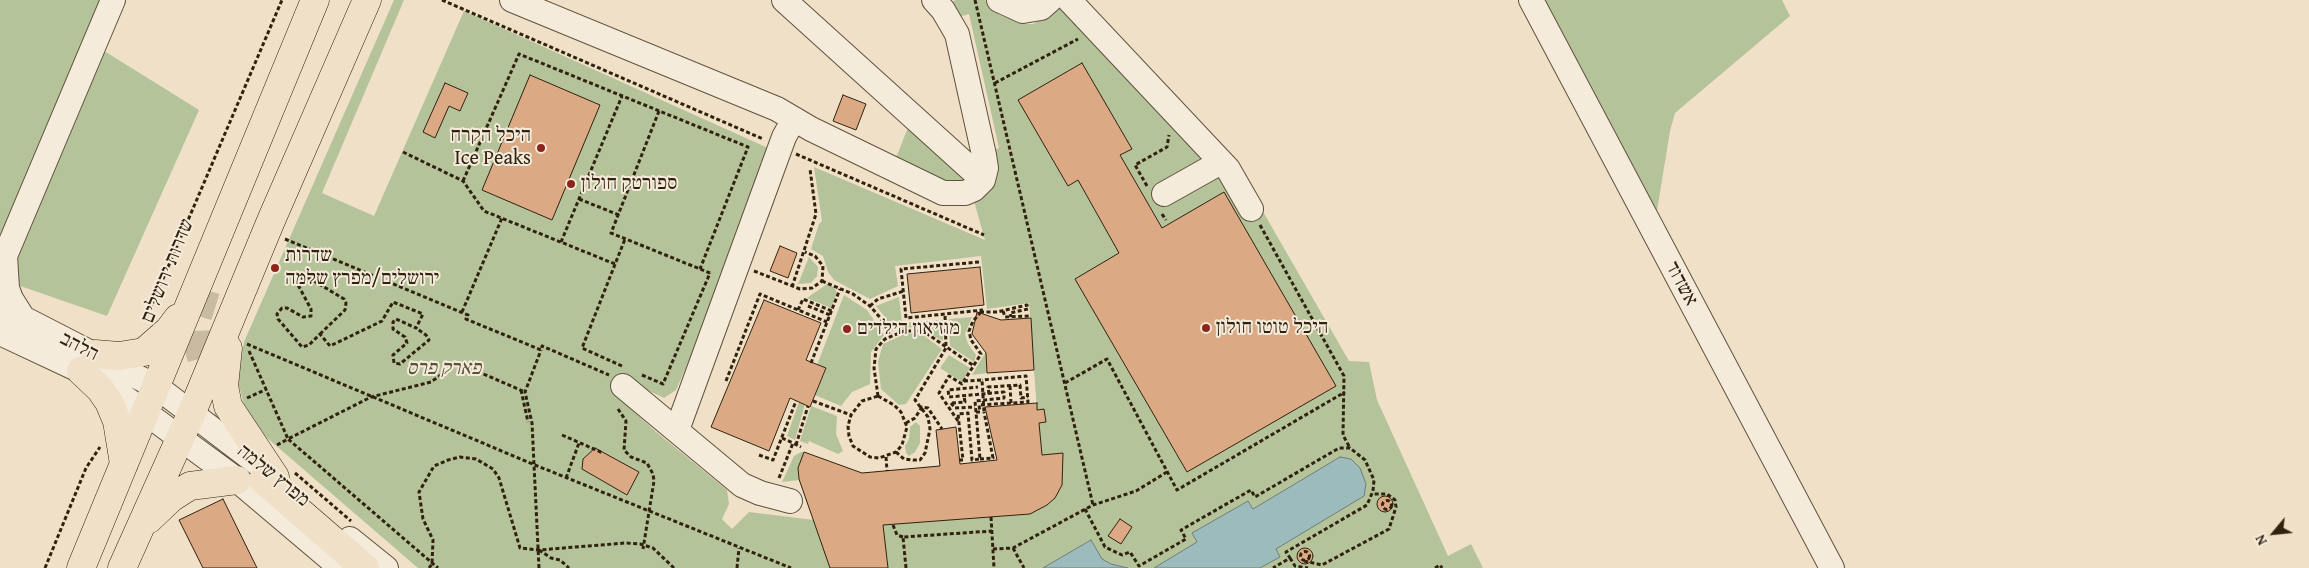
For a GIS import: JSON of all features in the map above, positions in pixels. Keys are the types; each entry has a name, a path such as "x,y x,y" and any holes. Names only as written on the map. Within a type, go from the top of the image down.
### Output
{"main road":[{"name":"שדרות ירושלים","path":"81,568 145,413 206,278 315,0"},
{"path":"127,557 192,412 238,299 367,0"},
{"path":"124,464 116,421 109,402 88,363 144,352 168,330 183,310 196,287 206,278"},
{"path":"238,299 225,362 225,393 228,406 267,477 365,568"},
{"path":"127,557 151,517 171,498 190,486 267,477"}],"street":[{"path":"23,318 11,299 7,288 3,259 113,0"},
{"path":"512,0 777,109 943,193 965,193 974,189 982,180 986,168 984,155 957,34 943,10 934,0"},
{"path":"784,0 982,180"},
{"path":"999,0 1024,12 1041,8 1050,0"},
{"path":"1069,0 1228,169 1251,209"},
{"name":"אשדוד","path":"1531,0 1832,568"},
{"path":"677,430 780,146 794,119"},
{"path":"1158,198 1221,162"},
{"name":"הלהב","path":"0,309 23,318 88,363 124,397 145,413"},
{"name":"הלהב","path":"0,333 157,386"},
{"name":"מפרץ שלמה","path":"157,386 192,412 267,477 386,568"},
{"path":"617,390 677,430 742,485 760,494 784,491"},
{"name":"מפרץ שלמה","path":"145,413 180,437 267,477 341,568"}],"path":[{"name":"שדרות ירושלים","path":"144,352 145,322 282,0"},
{"path":"442,0 984,235"},
{"path":"975,0 1093,505"},
{"path":"995,82 1083,36"},
{"path":"462,181 520,54 748,148 700,269"},
{"path":"561,242 622,96"},
{"path":"659,111 612,233 711,274 663,384"},
{"path":"1166,220 1158,198 1135,164 1167,147 1170,137 1168,131"},
{"path":"403,152 462,181 484,211 615,264"},
{"path":"792,287 816,214 810,169"},
{"path":"579,199 619,215"},
{"path":"1251,209 1344,376 1343,435 1350,448 1365,460 1374,480 1372,494 1367,505 1286,552 1294,566 1308,568"},
{"path":"462,312 502,218"},
{"path":"582,348 625,238"},
{"path":"285,239 462,312 468,315 466,319 541,350"},
{"path":"747,268 792,287 806,290 817,286 822,280 824,272 820,260 805,252"},
{"path":"980,262 901,269 906,318 982,310 980,312"},
{"path":"301,278 309,278 344,299 346,303 345,310 320,334 309,345 302,347 278,318 277,314 282,308 303,317 311,316 311,309 297,283 301,278"},
{"path":"822,280 853,294 870,306 883,321 890,336"},
{"path":"811,363 840,289"},
{"path":"870,306 878,299 904,291"},
{"path":"726,381 760,294 827,322"},
{"path":"798,310 803,299 832,311"},
{"path":"320,334 330,346 382,321 393,302 423,314 416,328"},
{"path":"964,381 982,354 971,340 969,331 972,321 980,312 1003,311 1027,305 1028,309 1010,313 1011,317"},
{"path":"808,306 830,315"},
{"path":"1003,311 1005,317 1029,316"},
{"path":"896,452 904,459 913,460 920,460 925,453 930,429 928,417 915,400 946,348 945,314"},
{"path":"396,319 416,328 428,337 428,343 403,362 394,363 393,355 407,343 405,337 393,329 393,322 396,319"},
{"path":"878,396 874,368 876,349 879,344 890,336 904,331 920,331 974,366"},
{"path":"438,568 288,439 246,344 566,478 791,568"},
{"path":"528,422 523,391 542,346 617,390 626,421 624,450 631,458 647,464 653,474 654,481 647,511 644,547"},
{"path":"1065,383 1107,359 1177,490 1345,392"},
{"path":"288,439 371,397 431,382 458,363 523,391"},
{"path":"959,422 939,393 949,376 962,384 964,381 1026,376 1028,402 980,405 980,412 976,412"},
{"path":"959,460 962,460 958,414 968,413 972,460 993,458 983,405 982,380"},
{"path":"989,394 988,387 1020,385 1021,398 1028,397"},
{"path":"1010,386 1011,403"},
{"path":"978,387 948,390 949,397 1004,392 1004,398 975,401 980,459"},
{"path":"242,401 267,389"},
{"path":"523,391 532,424 539,550 538,568"},
{"path":"878,396 894,405 906,423 906,436 896,452 886,457 870,457 853,446 848,426 851,416 862,401 878,396"},
{"path":"964,396 965,402 951,403 955,408 975,407"},
{"path":"813,400 851,416"},
{"path":"989,400 989,405"},
{"path":"759,455 773,460 796,401"},
{"path":"784,491 794,444 808,406"},
{"path":"906,423 915,418 922,407"},
{"path":"922,407 928,408 942,429"},
{"path":"45,568 86,468 116,421"},
{"path":"562,435 603,453"},
{"path":"782,438 801,447"},
{"path":"566,478 579,443"},
{"path":"1085,509 1105,547 1122,555 1130,552 1138,566 1186,539 1181,530 1250,490 1255,497 1339,448 1350,448"},
{"path":"429,568 432,564 433,540 423,519 419,492 434,466 460,457 476,459 493,469 499,478 520,548 539,550 625,543 659,552 674,568"},
{"path":"886,457 887,471"},
{"path":"993,549 1013,548 1093,505 1136,491 1167,472"},
{"path":"267,477 354,523"},
{"path":"1304,561 1322,565 1389,529 1395,509 1395,500 1390,495 1372,494"},
{"path":"1391,507 1395,509"},
{"path":"991,517 994,568"},
{"path":"893,525 897,535 903,537 992,532"},
{"path":"903,537 906,568"},
{"path":"737,568 739,548"},
{"path":"1013,548 1024,568"},
{"path":"539,550 551,558 560,560 569,568"},
{"path":"1273,568 1290,558"},
{"path":"1280,564 1283,568"},
{"path":"1435,568 1440,565 1442,568"}],"green space":[{"path":"0,0 117,0 101,49 199,110 107,316 0,279"},
{"name":"פארק פרס","path":"394,0 404,0 322,193 374,216 464,11 768,148 695,347 676,390 664,398 620,377 610,390 655,431 727,490 729,504 722,519 732,529 749,512 814,520 799,480 782,482 794,456 801,452 804,452 798,468 799,479 1042,456 1039,423 1045,422 1044,409 1037,410 1029,303 987,309 981,256 895,266 898,286 870,299 834,280 828,272 823,256 811,249 819,224 822,221 814,167 985,240 974,201 989,190 997,176 991,151 999,148 969,14 958,17 952,3 955,0 985,0 1000,15 1025,24 1033,24 1042,19 1059,0 1239,170 1349,361 1369,362 1377,400 1448,556 1471,544 1483,568 418,568 266,437 245,408 237,379 244,342"},
{"path":"1542,0 1782,0 1790,16 1675,113 1670,131 1656,217"},
{"path":"909,125 963,175 963,181 951,184 896,158"},
{"path":"809,257 818,267 817,276 811,283 798,284"},
{"path":"827,284 834,287 837,293 831,308 807,298"},
{"path":"844,295 867,310 884,335 871,352 870,384 852,392 841,406 815,395 826,369 817,365"},
{"path":"899,297 902,323 942,320 943,341 918,327 892,331 885,317 876,306"},
{"path":"972,317 965,334 968,344 976,355 974,362 950,346 949,319"},
{"path":"907,333 923,335 942,349 906,404 899,405 881,389 878,362 883,344"},
{"path":"986,352 987,373 972,375 979,363"},
{"path":"949,355 970,368 962,382 940,368"},
{"path":"799,402 805,404 795,440 787,436"},
{"path":"811,406 837,416 836,434 843,451 838,454 809,441 808,444 800,441"},
{"path":"916,422 920,426 920,443 915,452 909,456 906,453 905,446 909,439 910,427"}],"water":[{"path":"1340,457 1351,459 1360,468 1366,484 1364,496 1276,549 1280,557 1260,568 1154,568 1197,542 1192,533 1248,501 1253,509"},
{"path":"1091,540 1102,559 1111,564 1128,568 1043,568"}],"building":[{"path":"1082,63 1132,149 1120,155 1162,228 1224,192 1336,386 1187,472 1075,279 1119,253 1078,180 1068,186 1018,100"},
{"name":"היכל הקרח Ice Peaks","path":"530,75 600,105 552,220 482,190"},
{"path":"445,83 468,93 460,111 449,106 435,138 423,132"},
{"path":"843,95 866,104 856,130 833,121"},
{"path":"780,246 797,253 788,278 770,271"},
{"path":"980,267 984,305 911,313 907,274"},
{"path":"764,300 821,323 806,360 826,368 810,407 790,398 769,451 711,427"},
{"path":"977,312 1001,320 1031,318 1034,370 987,373 986,353 972,334"},
{"path":"1037,403 1037,410 1044,409 1046,422 1039,423 1042,455 1063,453 1062,485 1055,498 1047,505 1030,514 883,525 888,568 830,568 799,479 798,468 804,452 862,473 940,466 936,430 956,427 960,464 997,460 985,407"},
{"path":"595,448 639,472 627,495 582,469 583,459"},
{"path":"1385,496 1393,504 1385,512 1377,504"},
{"path":"223,499 257,568 203,568 179,520"},
{"path":"1120,519 1132,527 1121,544 1108,536"},
{"path":"1305,548 1313,556 1305,564 1297,556"}],"tunnel":[{"path":"206,290 198,316 199,349 211,397 230,435"}],"place":[{"name":"היכל הקרח Ice Peaks","path":"541,148"},
{"name":"ספורטק חולון","path":"571,184"},
{"name":"שדרות ירושלים/מפרץ שלמה","path":"275,268"},
{"name":"היכל טוטו חולון","path":"1206,328"},
{"name":"מוזיאון הילדים","path":"847,329"}]}
